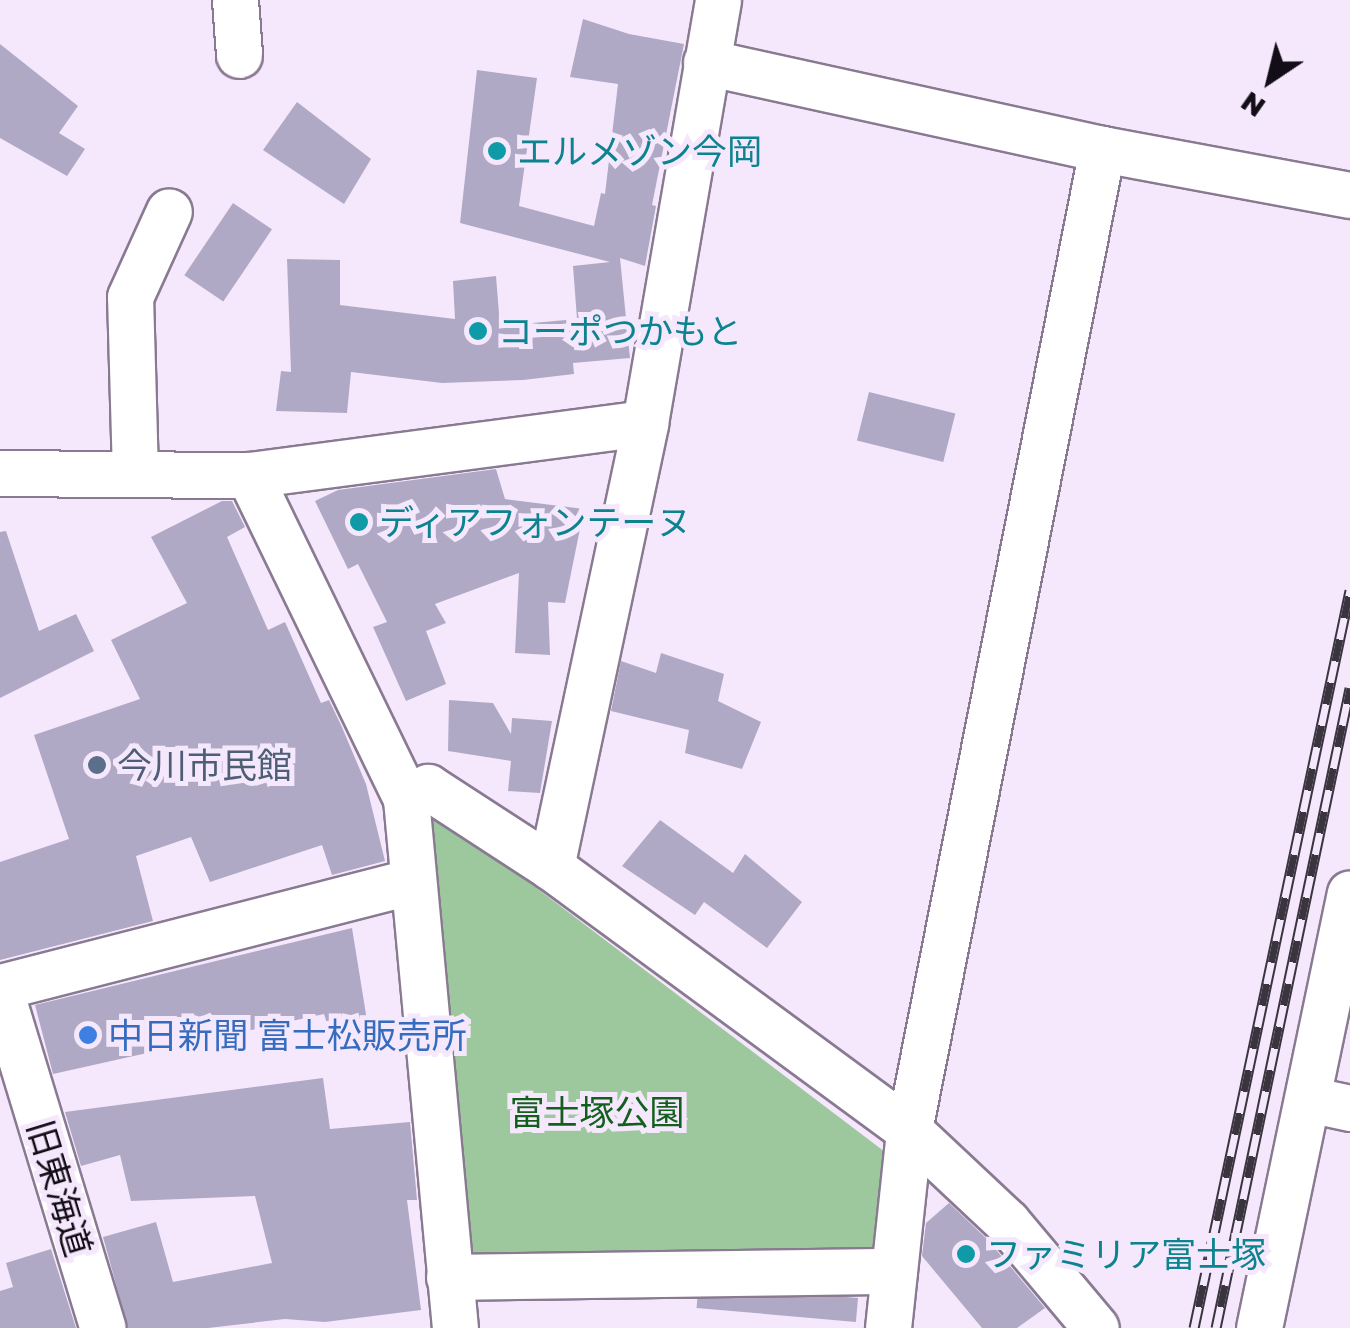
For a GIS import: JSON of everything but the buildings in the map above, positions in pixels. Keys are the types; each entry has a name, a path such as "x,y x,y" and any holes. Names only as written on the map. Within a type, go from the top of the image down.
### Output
{"street":[{"path":"235,0 239,55"},
{"path":"551,867 645,423 718,0"},
{"path":"706,62 1102,149 1350,195"},
{"path":"888,1328 909,1130 1102,149"},
{"path":"135,474 130,296 169,211"},
{"path":"0,474 249,474 645,423"},
{"path":"249,474 406,798 454,1328"},
{"path":"406,798 428,787 551,867 909,1130 1007,1222 1096,1328"},
{"path":"0,988 413,881"},
{"path":"1258,1328 1329,1103 1350,893"},
{"name":"旧東海道","path":"0,988 103,1328"},
{"path":"449,1277 894,1270"}],"green space":[{"name":"富士塚公園","path":"436,812 889,1155 878,1254 467,1257 424,821"}],"railway":[{"path":"1194,1328 1350,590"},
{"path":"1216,1328 1350,688"}],"place":[{"name":"エルメゾン今岡","path":"497,151"},
{"name":"コーポつかもと","path":"478,331"},
{"name":"ディアフォンテーヌ","path":"359,522"},
{"name":"今川市民館","path":"97,765"},
{"name":"中日新聞 富士松販売所","path":"88,1035"},
{"name":"ファミリア富士塚","path":"966,1254"}]}
